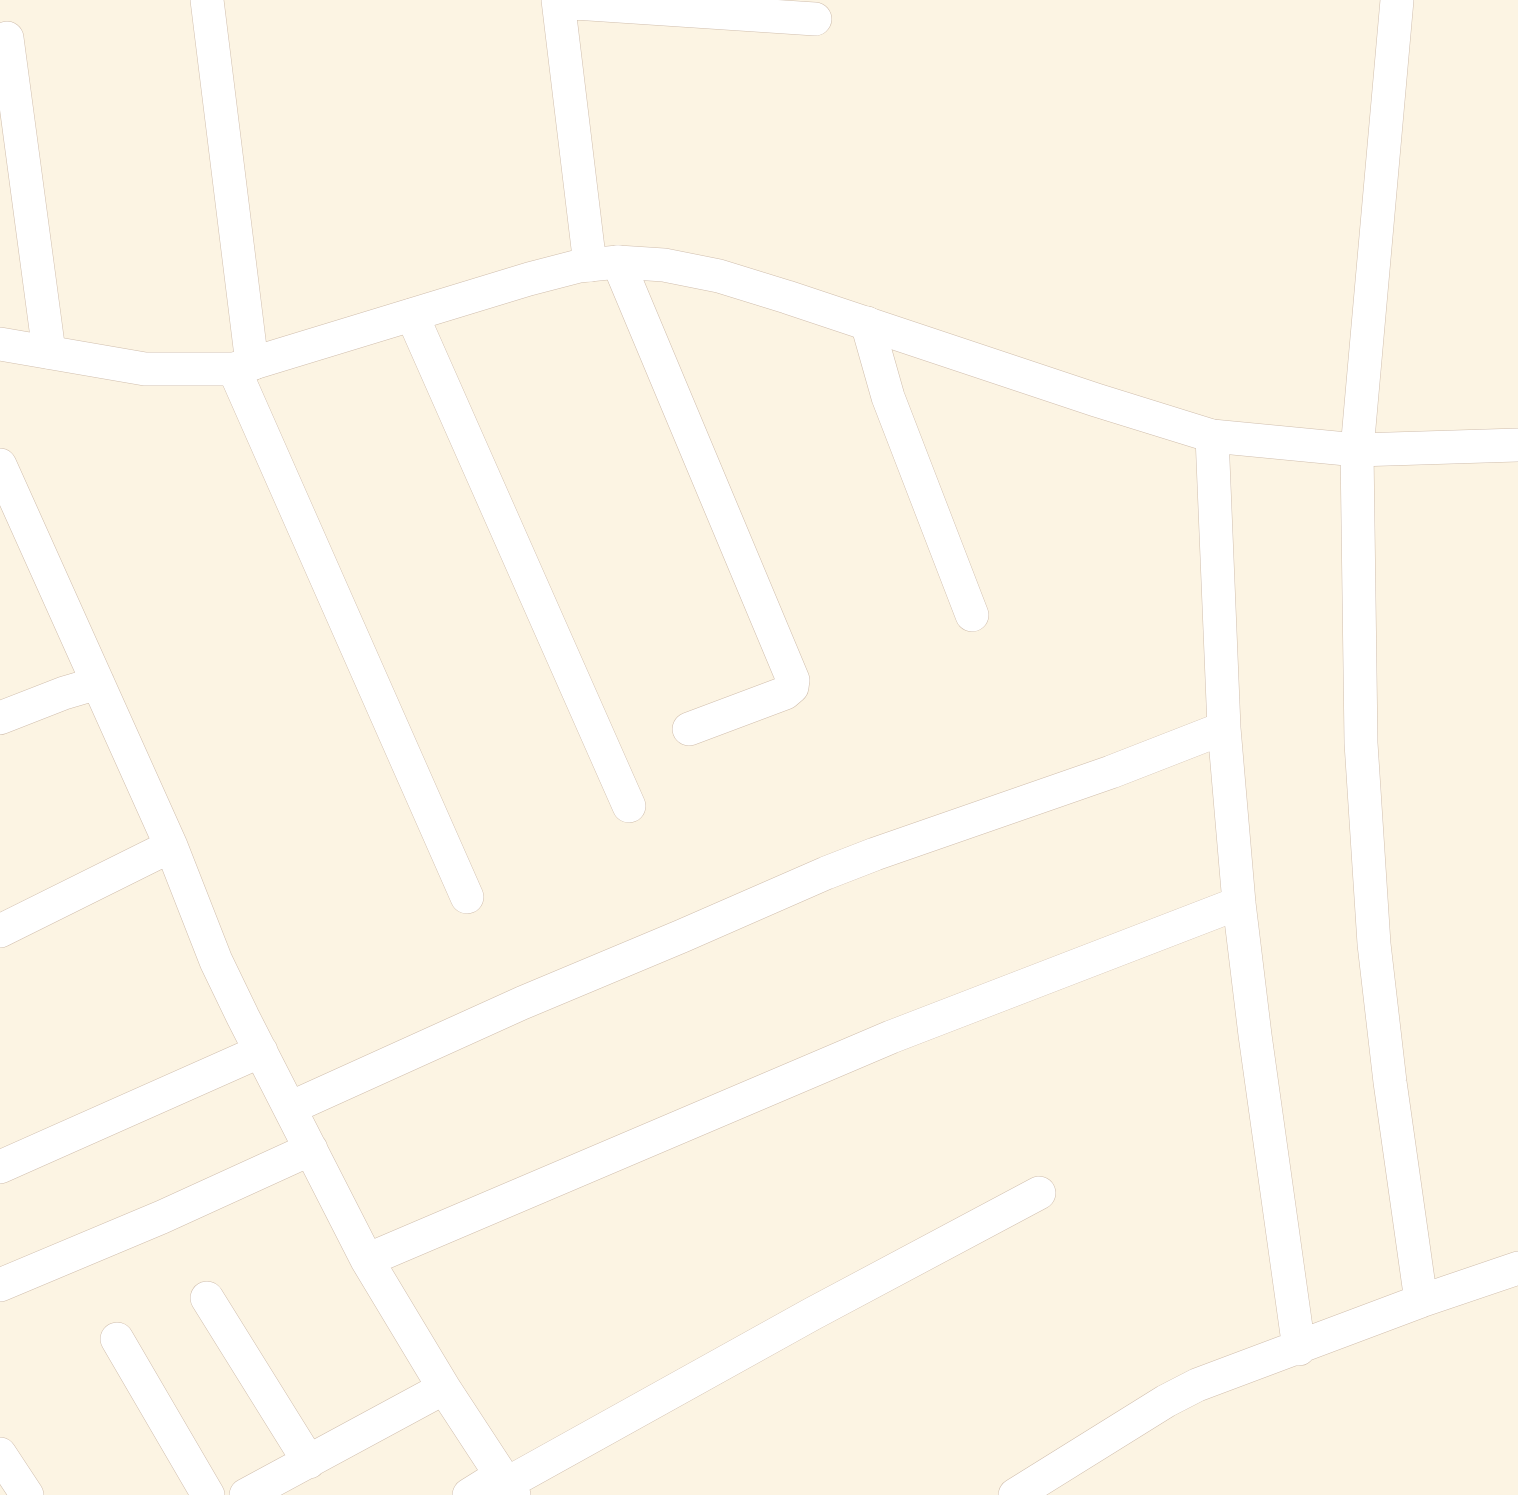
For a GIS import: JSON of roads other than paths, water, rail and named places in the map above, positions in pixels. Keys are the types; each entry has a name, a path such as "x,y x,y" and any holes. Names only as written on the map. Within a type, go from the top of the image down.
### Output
{"street":[{"path":"207,0 243,367 467,897"},
{"path":"1397,0 1357,450 1361,743 1374,944 1390,1082 1421,1301"},
{"path":"689,729 785,693 792,687 794,680 604,264 559,1 815,19"},
{"path":"7,38 49,352"},
{"path":"0,344 145,369 243,367 529,279 604,264 664,265 720,276 1212,436 1357,450 1518,445"},
{"path":"412,315 629,806"},
{"path":"867,323 888,397 972,615"},
{"path":"1212,436 1224,728 1239,903 1299,1348"},
{"path":"0,465 171,846 216,961 261,1052 367,1260 444,1388 507,1485"},
{"path":"0,718 64,693 98,683"},
{"path":"290,1108 522,1003 826,873 1111,772 1224,728"},
{"path":"0,931 171,846"},
{"path":"367,1260 891,1036 1239,903"},
{"path":"0,1167 261,1052"},
{"path":"0,1285 162,1217 311,1149"},
{"path":"469,1495 507,1485 812,1314 1039,1193"},
{"path":"1015,1495 1166,1401 1232,1371 1421,1301 1518,1268"},
{"path":"207,1298 309,1462"},
{"path":"117,1339 208,1495"},
{"path":"246,1495 444,1388"},
{"path":"0,1454 27,1495"}]}
